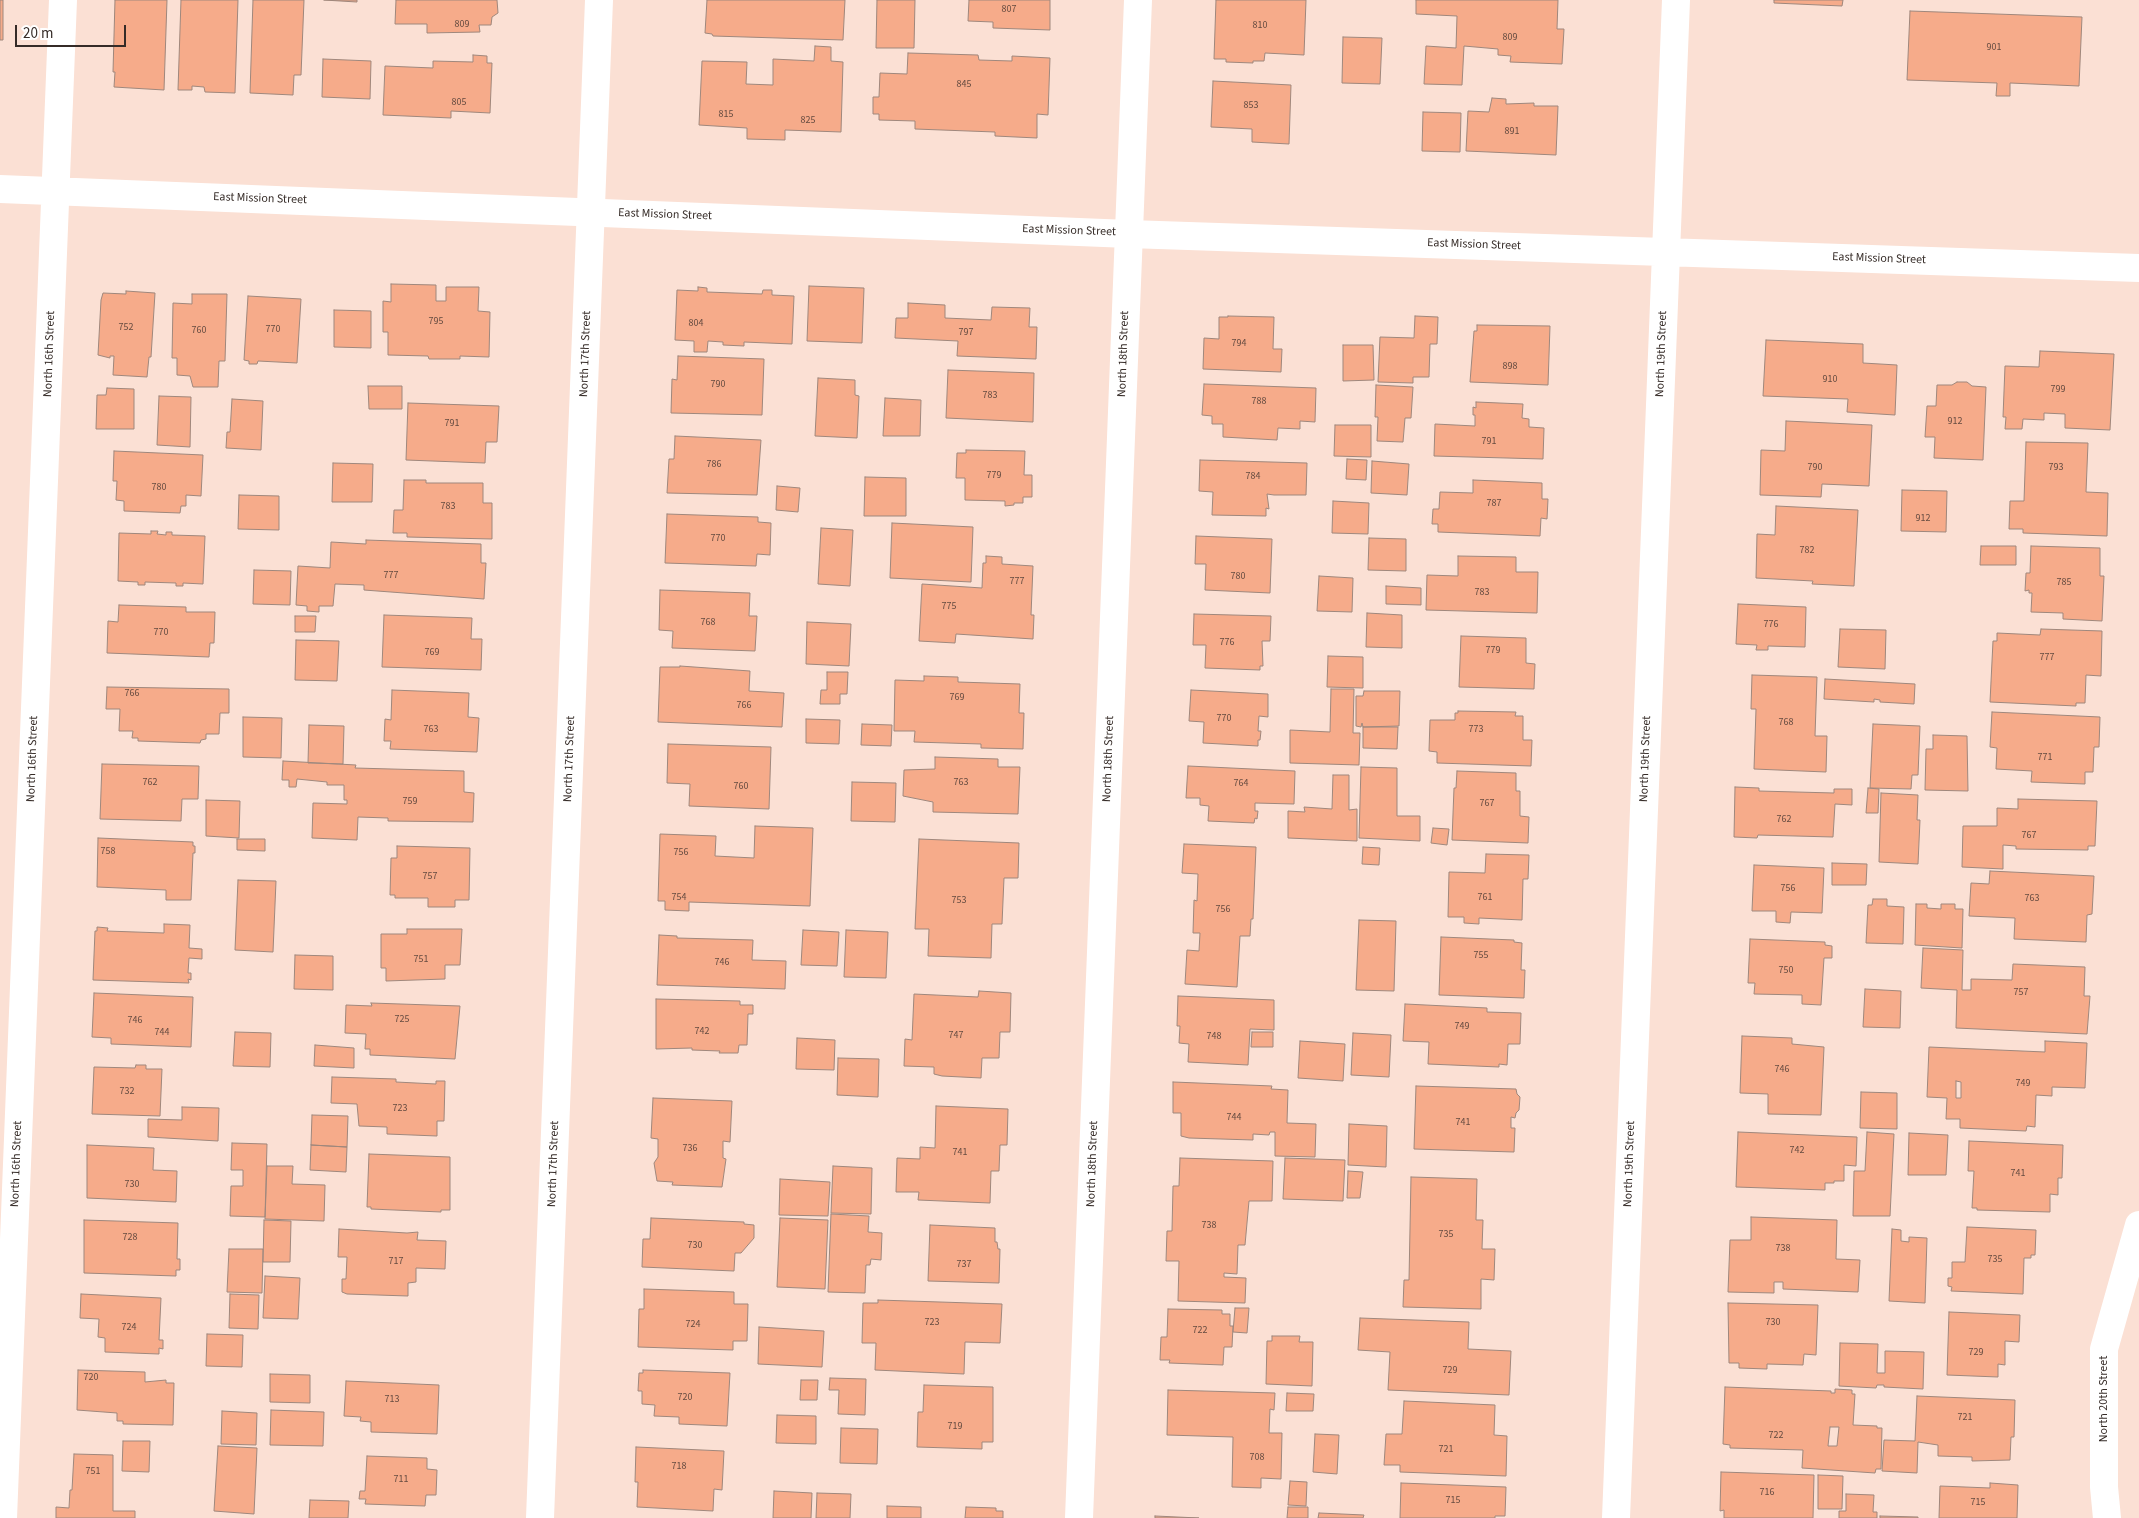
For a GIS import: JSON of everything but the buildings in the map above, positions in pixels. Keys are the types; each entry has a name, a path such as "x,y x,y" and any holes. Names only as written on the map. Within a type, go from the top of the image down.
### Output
{"street":[{"name":"North 16th Street","path":"3,1518 57,192 63,0"},
{"name":"North 17th Street","path":"540,1518 599,0"},
{"name":"North 18th Street","path":"1079,1518 1138,0"},
{"name":"North 19th Street","path":"1616,1518 1676,0"},
{"name":"East Mission Street","path":"0,190 1130,234 2139,268"},
{"name":"North 20th Street","path":"2107,1518 2104,1487 2104,1349 2139,1225"}]}
